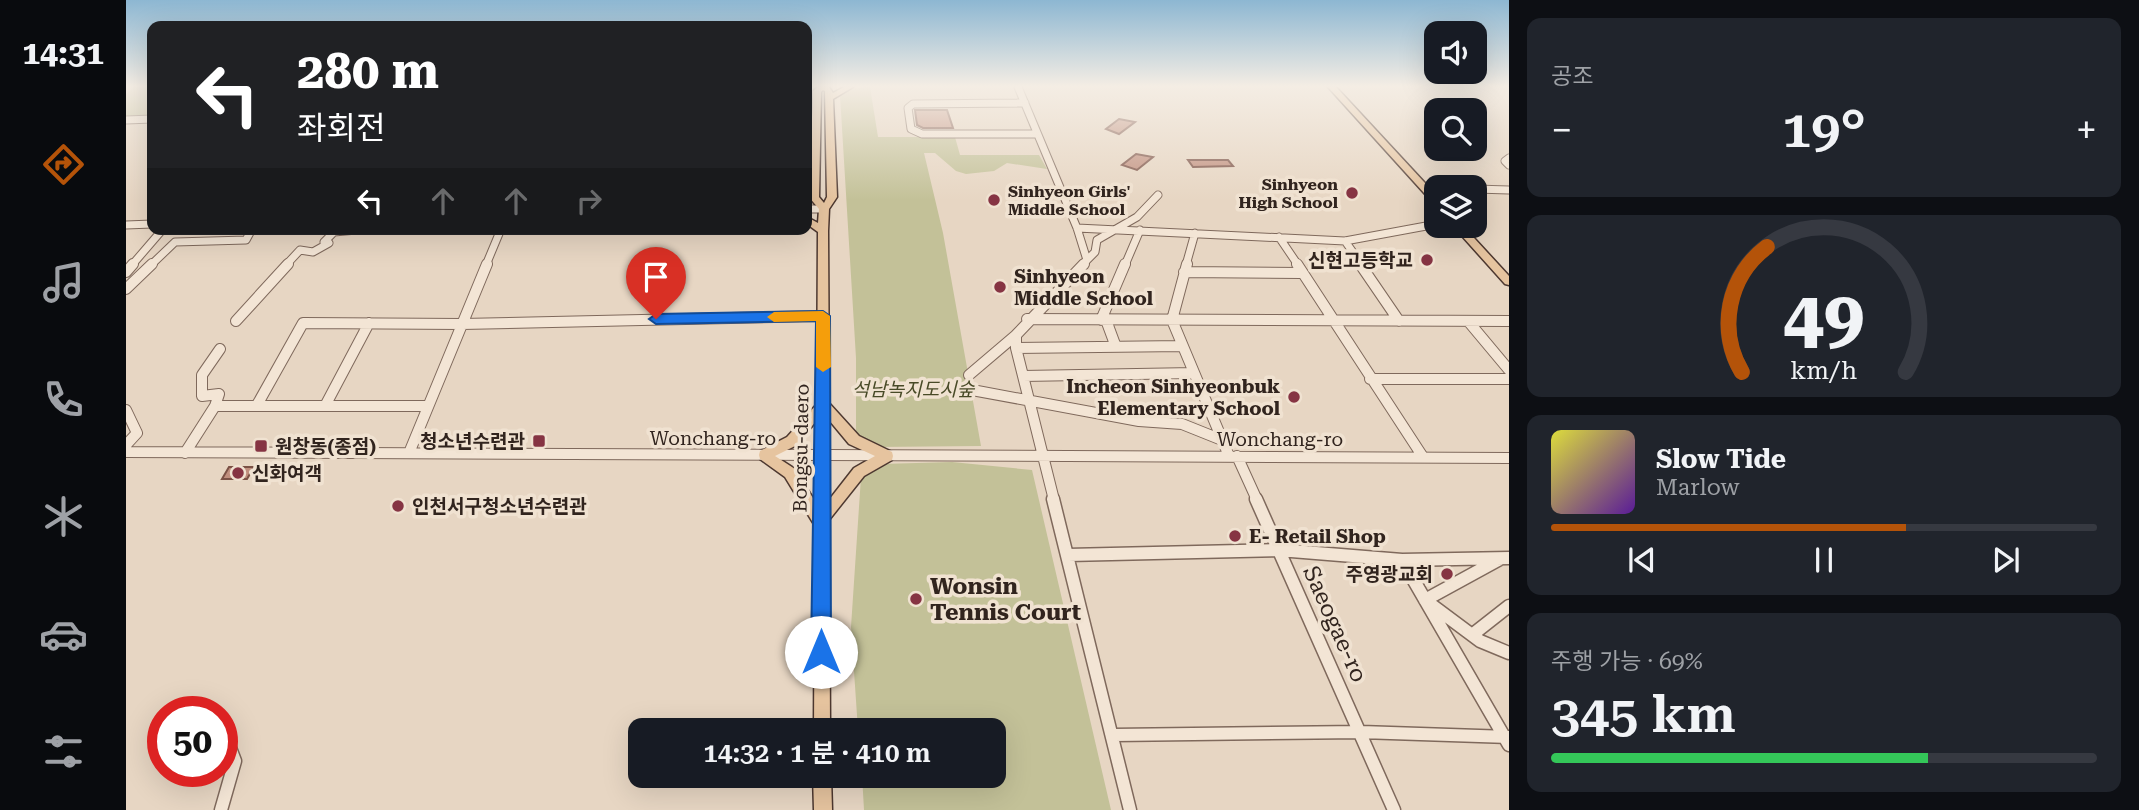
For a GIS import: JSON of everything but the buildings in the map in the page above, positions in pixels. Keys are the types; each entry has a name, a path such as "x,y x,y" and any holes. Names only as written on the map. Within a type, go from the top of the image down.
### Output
{"main road":[{"name":"Bongsu-daero","path":"816,125 814,197 824,209"},
{"name":"Bongsu-daero","path":"822,718 820,522 823,231 824,209 832,197 830,125"},
{"path":"1367,125 1424,188"},
{"path":"812,223 823,231"},
{"path":"1469,238 1509,282"},
{"path":"823,405 854,440 887,456 859,472 820,522 790,473 765,455 792,441 823,405"},
{"path":"822,788 823,810"}],"street":[{"path":"910,125 911,129 918,134 1037,134"},
{"path":"1033,125 1077,228 1087,260"},
{"path":"1509,158 1506,162 1509,165"},
{"path":"1487,189 1509,190"},
{"path":"969,375 1016,334 1027,319 1095,252 1097,240 1137,217 1158,195"},
{"path":"812,209 824,209"},
{"path":"126,225 147,224"},
{"path":"1077,228 1345,241 1424,226"},
{"path":"1116,347 1103,320 1140,230"},
{"path":"1172,320 1195,233"},
{"path":"126,272 158,235"},
{"path":"126,289 175,242 246,240 249,235"},
{"path":"236,321 300,250 313,251 329,243 324,242 331,235"},
{"path":"409,453 499,235"},
{"path":"1279,237 1331,321 1423,457"},
{"path":"1345,241 1399,321"},
{"path":"1184,272 1301,273"},
{"path":"257,405 303,323 462,324 823,316"},
{"path":"1027,319 1509,321"},
{"name":"Saeogae-ro","path":"1172,320 1222,440 1233,456 1279,550 1394,810"},
{"path":"1468,321 1509,370"},
{"path":"325,406 369,323"},
{"path":"1016,334 1016,348 1114,735 1130,810"},
{"path":"1016,348 1182,346"},
{"path":"185,453 215,406 219,394 202,396 202,376 220,349"},
{"path":"1023,376 1194,373"},
{"path":"1370,379 1509,379"},
{"path":"972,390 1139,421 1182,424 1222,440"},
{"path":"215,406 427,406"},
{"path":"126,410 137,433 126,445"},
{"name":"Wonchang-ro","path":"126,452 1509,457"},
{"path":"1068,555 1279,550 1402,560 1505,559"},
{"path":"1425,600 1505,559"},
{"path":"1402,560 1508,739"},
{"path":"1425,600 1472,635 1509,653"},
{"path":"1472,635 1509,606"},
{"path":"1114,735 1361,732 1508,739"},
{"path":"221,810 228,787"}],"green space":[{"name":"석남녹지도시숲","path":"842,125 876,125 878,137 955,137 960,155 1039,155 1047,169 1007,163 994,171 966,174 956,171 935,153 924,153 943,233 981,446 875,447 856,433 856,358"},
{"path":"952,462 1032,470 1111,810 864,810 863,788 1006,788 1006,718 857,718 851,627 861,477 881,464"}],"slow traffic":[{"path":"774,317 823,316 823,367"}],"place":[{"name":"Sinhyeon High School","path":"1352,193"},
{"name":"Sinhyeon Girls' Middle School","path":"994,200"},
{"name":"신현고등학교","path":"1427,260"},
{"name":"Sinhyeon Middle School","path":"1000,287"},
{"name":"Incheon Sinhyeonbuk Elementary School","path":"1294,397"},
{"name":"청소년수련관","path":"539,441"},
{"name":"원창동(종점)","path":"261,446"},
{"name":"신화여객","path":"238,473"},
{"name":"인천서구청소년수련관","path":"398,506"},
{"name":"E- Retail Shop","path":"1235,536"},
{"name":"주영광교회","path":"1447,574"},
{"name":"Wonsin Tennis Court","path":"916,599"}],"route":[{"path":"656,319 823,316 821,652"}]}
